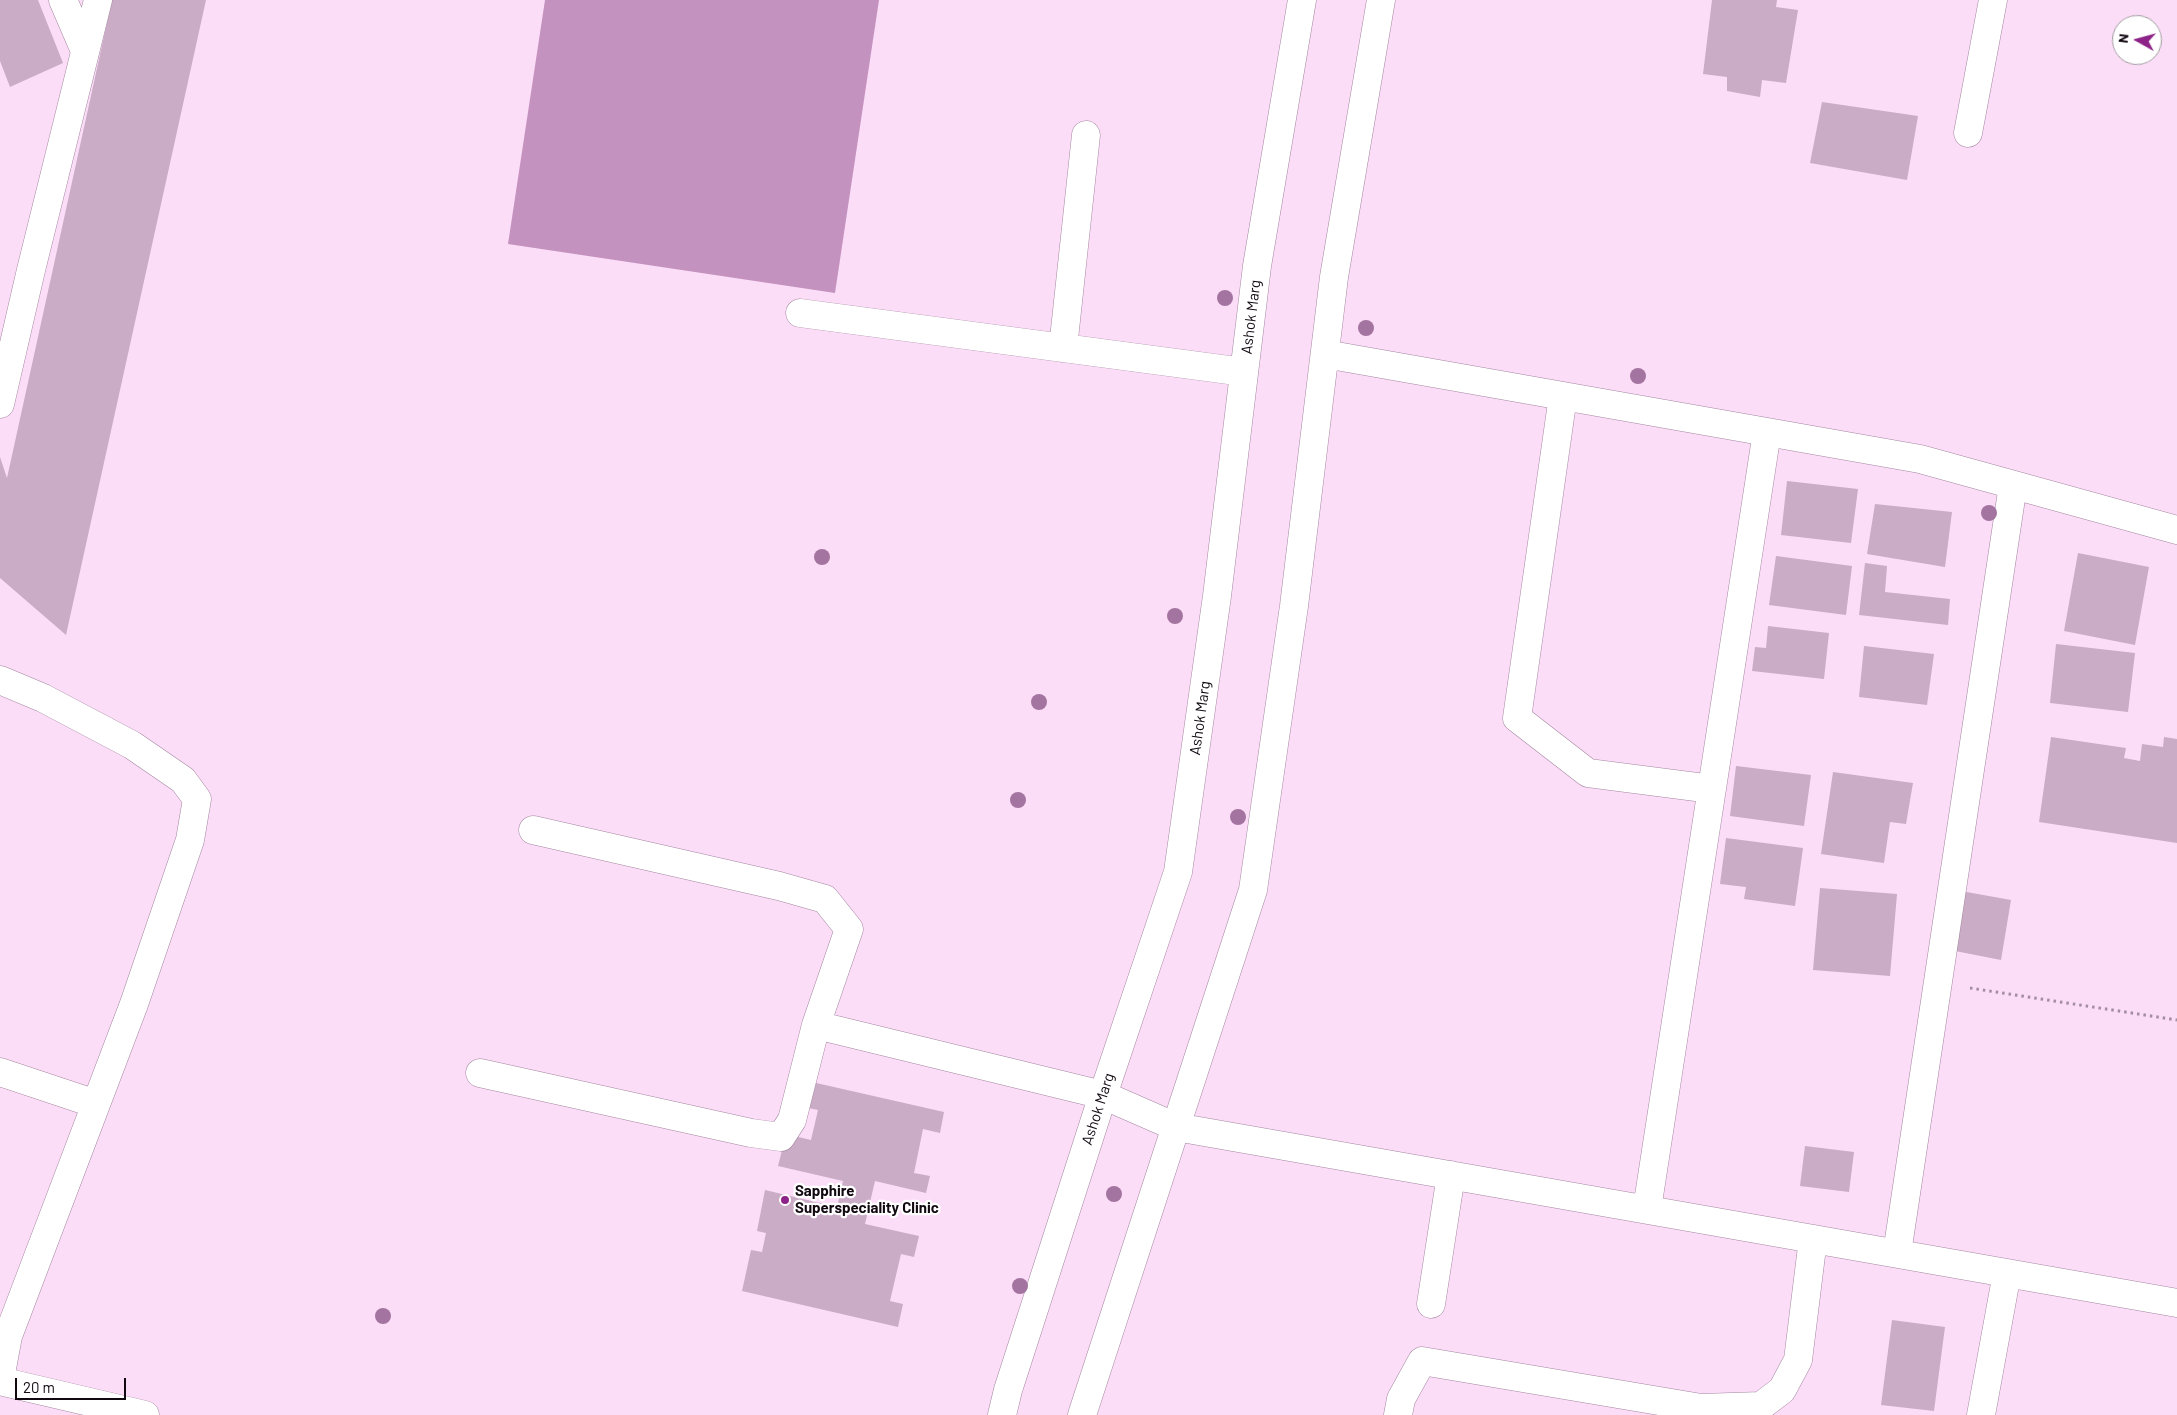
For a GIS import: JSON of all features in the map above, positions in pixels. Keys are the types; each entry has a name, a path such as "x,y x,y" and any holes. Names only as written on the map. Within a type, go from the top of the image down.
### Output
{"street":[{"path":"63,0 85,51"},
{"path":"0,404 98,0"},
{"name":"Ashok Marg","path":"1002,1415 1008,1390 1103,1095 1178,872 1217,596 1257,266 1302,0"},
{"path":"1082,1415 1253,890 1294,606 1334,277 1381,0"},
{"path":"1968,133 1993,0"},
{"path":"1063,348 1086,135"},
{"path":"0,310 14,344"},
{"path":"800,313 1244,372"},
{"path":"1325,354 1920,459 2177,530"},
{"path":"1563,396 1517,718 1588,773 1712,788"},
{"path":"1647,1209 1767,432"},
{"path":"1896,1254 2013,485"},
{"path":"0,680 43,698 132,745 183,780 197,799 190,840 134,1004 4,1335 0,1380 145,1415"},
{"path":"480,1073 751,1133 781,1137 792,1120 816,1025 849,929 825,899 779,886 533,830"},
{"path":"816,1025 1103,1095 1176,1127 2177,1303"},
{"path":"0,1072 96,1104"},
{"path":"1431,1304 1451,1175"},
{"path":"1398,1415 1402,1400 1422,1361 1701,1408 1761,1406 1782,1390 1798,1360 1813,1239"},
{"path":"1981,1415 2007,1273"}],"path":[{"path":"1937,983 2177,1020"}],"shaded area":[{"path":"545,0 879,0 835,293 508,244"}],"building":[{"path":"0,0 38,0 63,63 10,87 0,61"},
{"path":"112,0 206,0 66,635 0,578 0,457 7,478"},
{"path":"1712,0 1777,0 1776,7 1798,10 1786,83 1762,80 1760,97 1727,91 1727,77 1703,74"},
{"path":"1822,102 1918,116 1907,180 1810,163"},
{"path":"1787,481 1858,489 1851,543 1781,535"},
{"path":"1875,504 1952,512 1945,567 1867,554"},
{"path":"2078,553 2149,567 2135,645 2064,631"},
{"path":"1776,556 1852,566 1846,615 1769,605"},
{"path":"1865,563 1887,566 1885,592 1950,599 1948,625 1859,615"},
{"path":"1768,626 1829,633 1824,679 1752,671 1755,647 1766,648"},
{"path":"2056,644 2135,653 2128,712 2050,703"},
{"path":"1864,646 1934,654 1927,705 1859,697"},
{"path":"2051,737 2126,748 2124,758 2140,761 2142,744 2163,747 2164,737 2177,739 2177,843 2039,822"},
{"path":"1736,766 1811,775 1804,826 1730,816"},
{"path":"1833,772 1913,783 1906,824 1890,822 1884,863 1821,854"},
{"path":"1726,838 1803,848 1795,906 1744,899 1746,887 1720,884"},
{"path":"1820,888 1897,894 1890,976 1813,970"},
{"path":"1961,891 2011,900 2001,960 1950,950"},
{"name":"Sapphire Superspeciality Clinic","path":"803,1080 944,1112 940,1133 923,1129 914,1173 930,1176 926,1193 875,1181 865,1224 919,1236 914,1257 901,1254 890,1301 903,1304 898,1327 742,1291 751,1250 762,1252 766,1233 757,1231 765,1190 837,1207 843,1181 778,1166 786,1134 811,1140 818,1110 798,1106"},
{"path":"1805,1146 1854,1152 1849,1192 1800,1186"},
{"path":"1892,1320 1945,1327 1934,1411 1881,1405"}],"place":[{"name":"Sapphire Superspeciality Clinic","path":"785,1200"}]}
